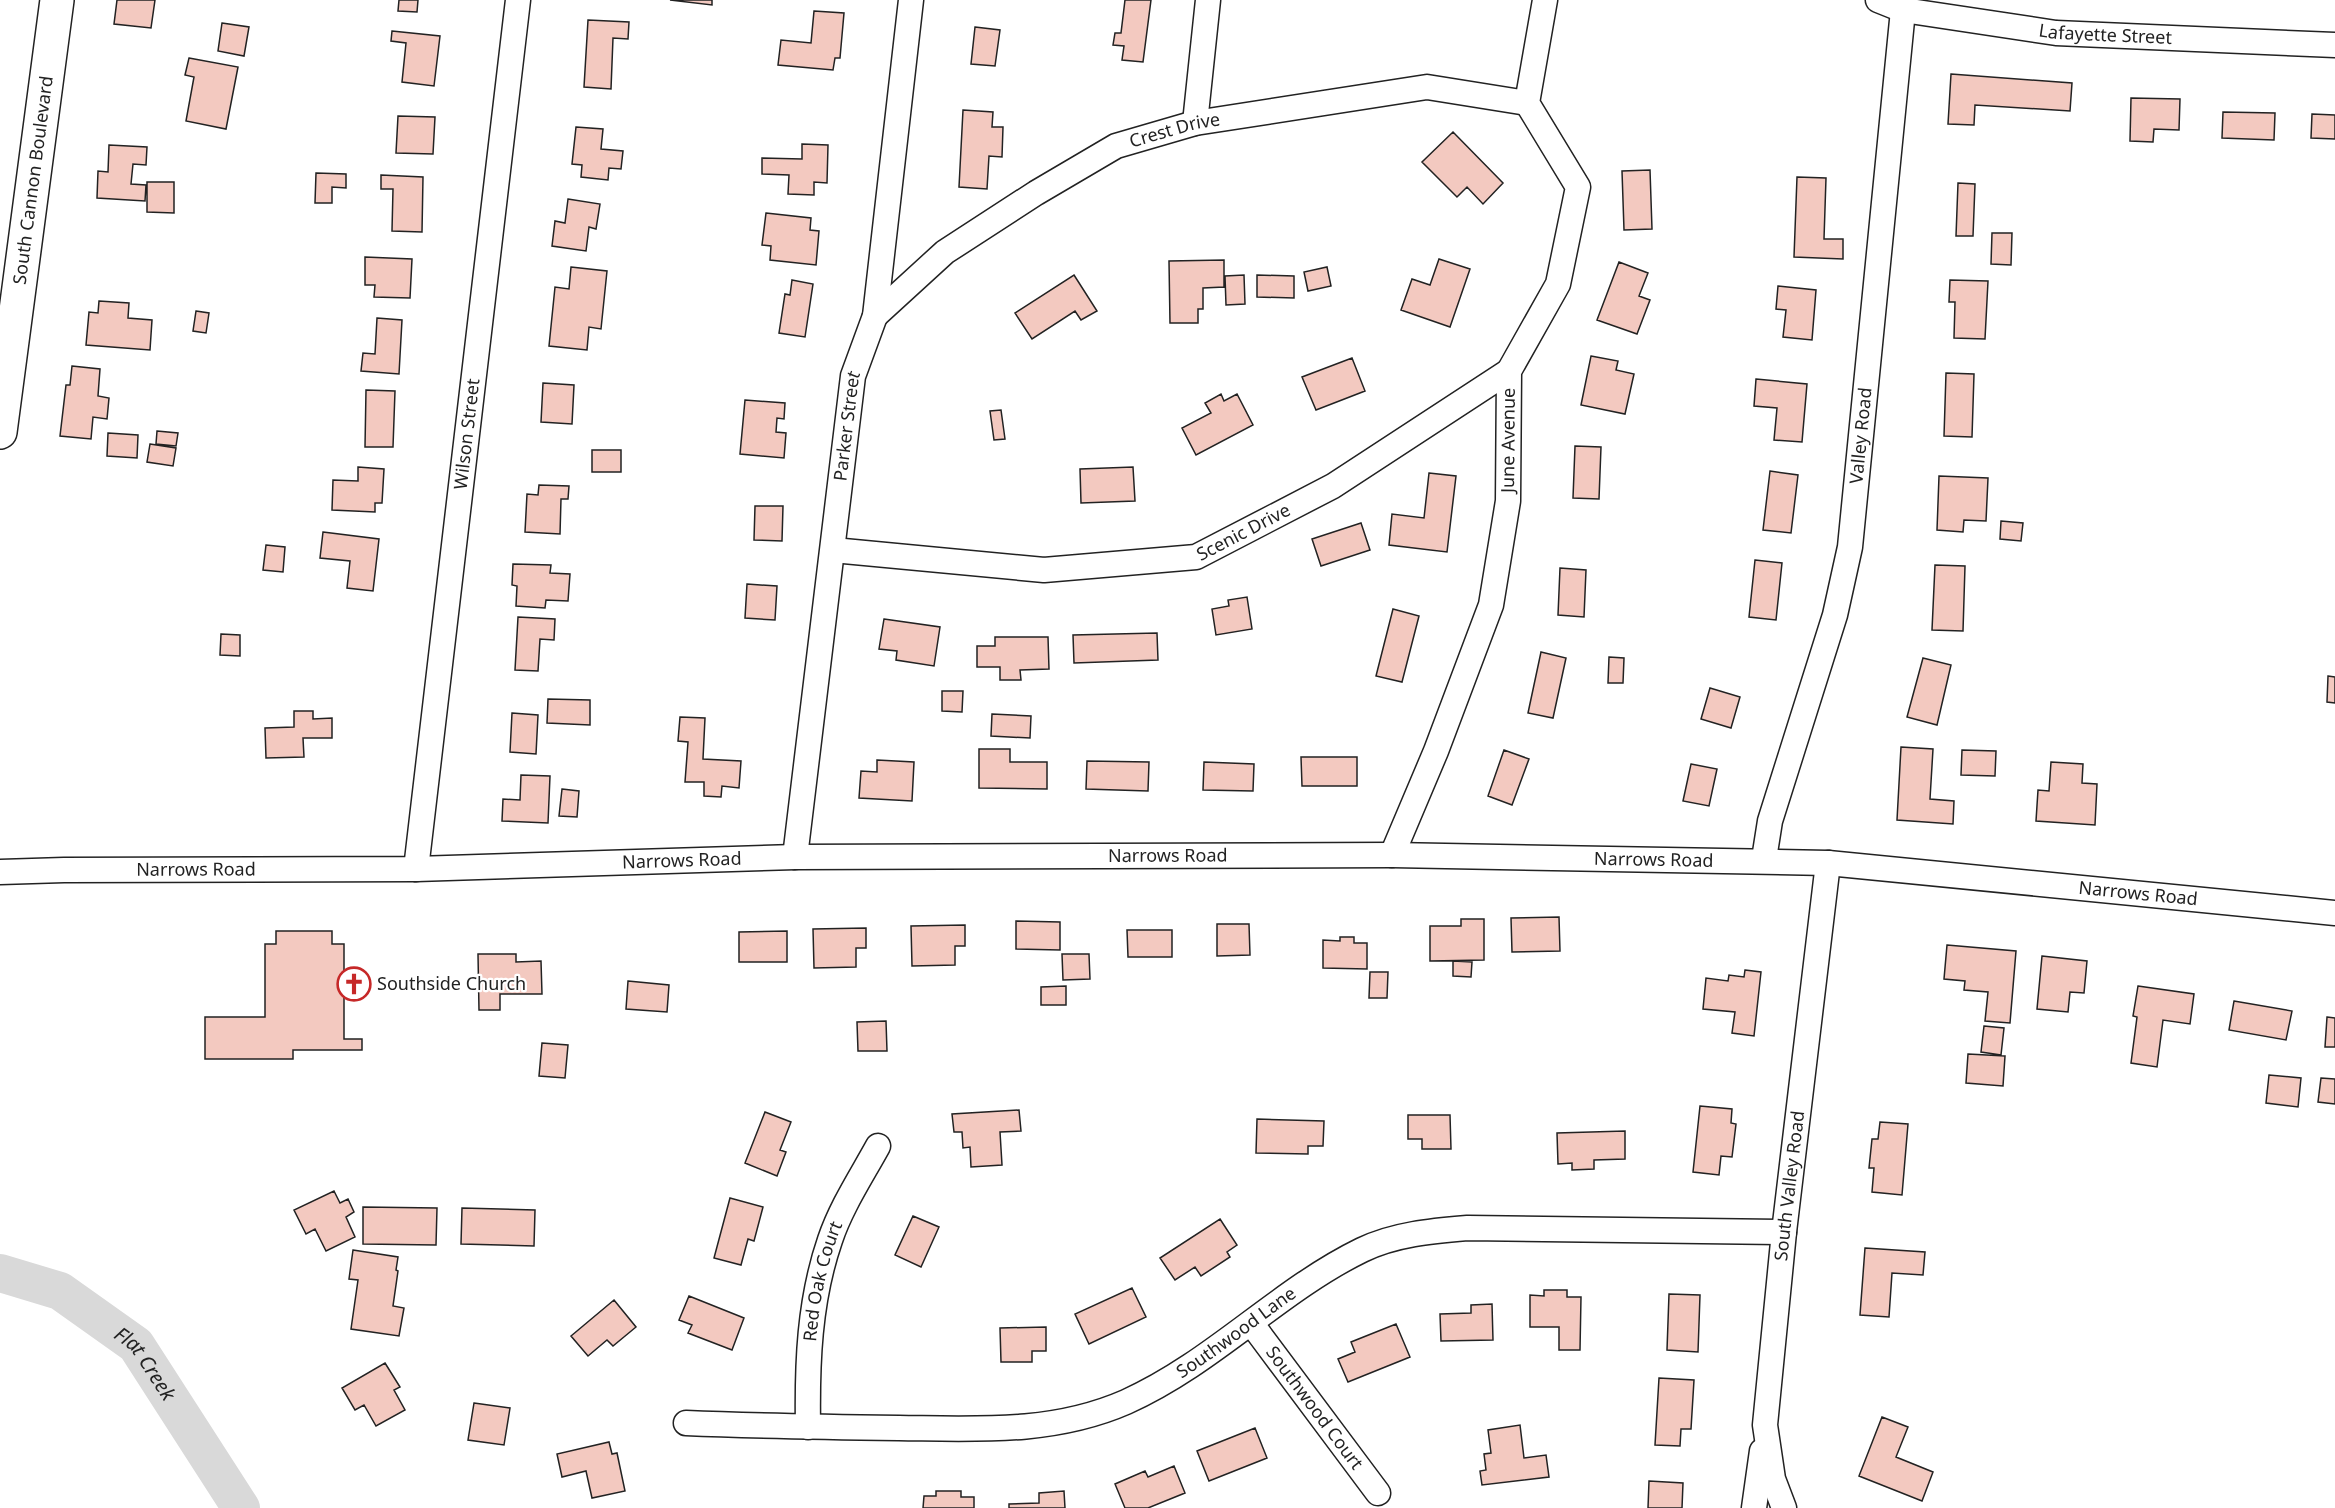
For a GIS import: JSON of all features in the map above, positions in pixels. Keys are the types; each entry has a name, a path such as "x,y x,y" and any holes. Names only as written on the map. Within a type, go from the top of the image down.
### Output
{"highway":[{"name":"South Cannon Boulevard","path":"0,432 57,0"}],"street":[{"name":"Wilson Street","path":"416,869 518,0"},
{"name":"Parker Street","path":"795,857 853,376 875,316 911,0"},
{"path":"1195,123 1208,0"},
{"path":"1527,103 1545,0"},
{"name":"Lafayette Street","path":"1878,0 2056,33 2335,45"},
{"name":"Valley Road","path":"1764,860 1770,820 1835,615 1850,547 1903,5"},
{"name":"Crest Drive","path":"875,316 945,252 1036,193 1116,146 1195,123 1427,87 1527,103"},
{"name":"June Avenue","path":"1392,855 1436,751 1491,605 1508,501 1509,371 1558,284 1578,188 1527,103"},
{"name":"Scenic Drive","path":"833,550 1044,570 1196,557 1334,486 1509,371"},
{"name":"Narrows Road","path":"0,872 416,869 795,857 1392,855 1764,860 1828,863 2335,913"},
{"name":"South Valley Road","path":"1784,1508 1773,1479 1765,1425 1784,1232 1828,863"},
{"name":"Red Oak Court","path":"808,1427 807,1370 813,1306 829,1241 844,1206 878,1146"},
{"name":"Southwood Lane","path":"686,1423 990,1429 1068,1423 1127,1402 1195,1364 1313,1277 1364,1249 1418,1232 1468,1228 1784,1232"},
{"name":"Southwood Court","path":"1251,1323 1378,1493"},
{"path":"1754,1508 1765,1425"}],"building":[{"path":"117,0 155,0 151,28 114,24"},
{"path":"399,0 418,0 417,12 398,11"},
{"path":"670,0 712,0 712,5"},
{"path":"1125,0 1151,0 1143,62 1122,60 1124,46 1113,45 1115,33 1121,33"},
{"path":"814,11 844,13 840,58 835,58 833,70 778,65 781,40 811,43"},
{"path":"588,20 629,22 628,39 613,38 611,89 584,87"},
{"path":"222,23 249,27 244,56 218,51"},
{"path":"975,27 1000,30 995,66 971,64"},
{"path":"392,31 440,36 434,86 402,82 406,43 391,41"},
{"path":"189,58 238,67 226,129 186,121 194,77 185,75"},
{"path":"1951,74 2072,83 2070,111 1975,105 1974,125 1948,124"},
{"path":"2131,98 2180,99 2179,130 2154,129 2153,142 2130,141"},
{"path":"963,110 993,112 992,127 1003,127 1002,157 989,156 987,189 959,187"},
{"path":"2223,112 2275,113 2274,140 2222,138"},
{"path":"2312,114 2335,115 2335,139 2311,138"},
{"path":"398,116 435,117 433,154 396,153"},
{"path":"576,127 603,129 601,149 623,151 621,169 609,168 608,180 581,177 582,165 572,164"},
{"path":"1453,132 1503,183 1483,204 1467,187 1457,197 1422,162"},
{"path":"802,144 828,145 827,183 814,182 814,195 788,194 789,175 762,174 762,158 802,159"},
{"path":"109,145 147,147 146,165 133,164 131,184 146,185 145,201 97,198 98,171 108,172"},
{"path":"1650,170 1652,229 1624,230 1622,171"},
{"path":"316,173 346,174 346,188 332,187 332,203 315,203"},
{"path":"381,175 423,177 422,232 392,231 393,189 381,189"},
{"path":"1797,177 1826,178 1824,239 1843,239 1843,259 1794,257"},
{"path":"147,182 174,182 174,213 147,212"},
{"path":"1958,183 1975,184 1973,236 1956,236"},
{"path":"568,199 600,204 596,229 589,227 586,251 552,246 555,221 565,223"},
{"path":"766,213 811,218 810,230 819,231 816,265 770,260 771,246 762,245"},
{"path":"1992,233 2012,233 2011,265 1991,264"},
{"path":"365,257 412,259 410,298 374,297 375,285 365,285"},
{"path":"1439,259 1470,269 1450,327 1401,310 1412,279 1430,285"},
{"path":"1224,260 1224,287 1203,288 1203,309 1198,309 1198,323 1170,323 1169,261"},
{"path":"1619,262 1648,273 1639,296 1650,300 1637,334 1597,320"},
{"path":"571,267 607,271 601,329 589,327 587,350 549,346 555,287 569,289"},
{"path":"1327,267 1331,286 1308,291 1304,272"},
{"path":"1074,275 1097,311 1081,320 1075,311 1032,339 1015,313"},
{"path":"1244,275 1245,304 1226,305 1225,276"},
{"path":"1257,275 1294,276 1294,298 1257,297"},
{"path":"792,280 813,284 805,337 779,333 785,294 790,295"},
{"path":"1950,280 1988,281 1985,339 1954,338 1955,302 1949,302"},
{"path":"1778,286 1816,290 1812,340 1783,337 1786,310 1776,309"},
{"path":"99,301 129,303 128,318 152,320 150,350 86,345 89,312 98,313"},
{"path":"196,311 209,313 206,333 193,331"},
{"path":"377,318 402,320 399,374 361,371 363,353 375,354"},
{"path":"1591,356 1618,361 1616,370 1634,374 1625,414 1581,405"},
{"path":"1352,358 1365,391 1316,410 1302,377"},
{"path":"72,366 100,369 98,396 109,398 107,419 93,417 91,439 60,436 66,385 70,385"},
{"path":"1946,373 1974,374 1972,437 1944,436"},
{"path":"1756,379 1807,384 1802,442 1774,440 1777,408 1754,406"},
{"path":"543,383 574,385 572,424 541,422"},
{"path":"366,390 395,391 393,447 365,447"},
{"path":"1221,394 1224,401 1237,394 1253,425 1196,455 1182,428 1211,413 1205,403"},
{"path":"745,400 785,403 784,419 777,418 776,432 786,433 784,458 740,454"},
{"path":"1001,410 1005,439 994,440 990,411"},
{"path":"157,431 178,433 176,446 156,444"},
{"path":"108,433 138,435 137,458 107,456"},
{"path":"150,444 176,448 173,466 147,462"},
{"path":"1575,446 1601,447 1599,499 1573,498"},
{"path":"592,450 621,450 621,472 592,472"},
{"path":"358,467 384,469 382,503 375,503 375,512 332,510 333,480 358,481"},
{"path":"1133,467 1135,501 1081,503 1080,469"},
{"path":"1770,471 1798,475 1791,533 1763,530"},
{"path":"1429,473 1456,476 1447,552 1389,545 1392,514 1424,518"},
{"path":"1939,476 1988,478 1986,521 1964,520 1963,532 1937,530"},
{"path":"539,485 569,486 568,499 561,499 560,534 525,532 527,494 538,495"},
{"path":"755,506 783,506 782,541 754,540"},
{"path":"2001,521 2023,523 2021,541 2000,539"},
{"path":"1361,523 1370,550 1321,566 1312,539"},
{"path":"323,532 379,539 373,591 347,588 350,561 320,558"},
{"path":"266,545 285,547 283,572 263,570"},
{"path":"1755,560 1782,563 1776,620 1749,617"},
{"path":"513,564 551,565 550,573 570,574 568,601 546,600 545,608 516,606 517,586 512,585"},
{"path":"1935,565 1965,566 1963,631 1932,630"},
{"path":"1560,568 1586,570 1584,617 1558,615"},
{"path":"747,584 777,586 775,620 745,618"},
{"path":"1247,597 1252,629 1216,635 1212,609 1229,606 1228,600"},
{"path":"1393,609 1419,616 1402,682 1376,676"},
{"path":"518,617 555,619 554,640 540,639 538,671 515,670"},
{"path":"884,619 940,627 934,666 896,660 897,651 879,649"},
{"path":"1157,633 1158,660 1074,663 1073,635"},
{"path":"221,634 240,635 240,656 220,655"},
{"path":"995,637 1048,637 1049,669 1020,670 1021,680 1000,680 1000,667 977,667 977,646 995,646"},
{"path":"1541,652 1566,658 1553,718 1528,713"},
{"path":"1609,657 1624,658 1623,683 1608,683"},
{"path":"1923,658 1951,665 1937,725 1907,717"},
{"path":"2328,676 2335,677 2335,703 2327,702"},
{"path":"1710,688 1740,697 1731,728 1701,719"},
{"path":"942,691 963,691 962,712 942,711"},
{"path":"548,699 590,700 590,725 547,723"},
{"path":"294,711 313,711 313,719 332,718 332,738 303,738 304,757 266,758 265,728 294,727"},
{"path":"512,713 538,715 536,754 510,752"},
{"path":"992,714 1031,716 1030,738 991,736"},
{"path":"680,717 705,718 703,759 741,761 739,788 722,786 721,797 704,796 704,782 685,782 688,742 678,741"},
{"path":"1901,747 1933,749 1930,799 1954,801 1953,824 1897,820"},
{"path":"979,749 1010,749 1010,762 1047,762 1047,789 979,788"},
{"path":"1504,750 1529,759 1512,805 1488,796"},
{"path":"1962,750 1996,751 1995,776 1961,775"},
{"path":"1301,757 1357,757 1357,786 1302,786"},
{"path":"877,760 914,762 912,801 859,798 861,771 877,772"},
{"path":"1087,761 1149,762 1148,791 1086,789"},
{"path":"1204,762 1254,764 1253,791 1203,790"},
{"path":"2051,762 2083,764 2082,783 2097,784 2095,825 2036,821 2038,790 2049,791"},
{"path":"1691,764 1717,769 1709,806 1683,801"},
{"path":"521,775 550,776 548,823 502,821 503,799 520,800"},
{"path":"562,789 579,791 577,817 559,816"},
{"path":"1559,917 1560,951 1512,952 1511,918"},
{"path":"1461,919 1484,919 1484,960 1430,961 1430,926 1461,926"},
{"path":"1016,921 1060,922 1060,950 1016,949"},
{"path":"1217,924 1249,924 1250,955 1217,956"},
{"path":"965,925 965,946 955,946 955,965 912,966 911,926"},
{"path":"866,928 866,948 856,948 856,967 814,968 813,929"},
{"path":"1127,930 1172,930 1172,957 1128,957"},
{"path":"276,931 332,931 332,944 344,944 344,1039 362,1039 362,1050 293,1050 293,1059 205,1059 205,1017 265,1017 265,944 276,944"},
{"path":"787,931 787,962 739,962 739,932"},
{"path":"1340,937 1354,937 1354,943 1367,943 1367,969 1323,968 1323,940 1340,941"},
{"path":"1947,945 2016,951 2010,1023 1985,1021 1988,992 1964,990 1965,981 1944,979"},
{"path":"478,954 516,954 516,962 541,961 542,994 500,994 500,1010 479,1010"},
{"path":"1062,954 1089,954 1090,979 1063,980"},
{"path":"2042,956 2087,961 2084,993 2070,992 2068,1012 2037,1009"},
{"path":"1453,961 1472,962 1471,977 1453,976"},
{"path":"1745,970 1761,972 1754,1036 1732,1033 1735,1012 1703,1009 1706,978 1728,981 1729,975 1744,977"},
{"path":"1370,972 1388,972 1387,998 1369,998"},
{"path":"628,981 669,985 667,1012 626,1009"},
{"path":"1066,986 1066,1005 1041,1005 1041,987"},
{"path":"2138,986 2194,994 2190,1024 2163,1020 2157,1067 2131,1063 2137,1017 2133,1016"},
{"path":"2234,1001 2292,1011 2286,1040 2229,1030"},
{"path":"2327,1017 2335,1018 2335,1047 2325,1047"},
{"path":"886,1021 887,1051 858,1051 857,1022"},
{"path":"1984,1026 2004,1028 2001,1055 1981,1052"},
{"path":"542,1043 568,1045 565,1078 539,1076"},
{"path":"1968,1054 2005,1056 2003,1086 1966,1083"},
{"path":"2269,1075 2301,1078 2298,1107 2266,1103"},
{"path":"2321,1078 2335,1079 2335,1104 2318,1102"},
{"path":"1700,1106 1732,1109 1731,1123 1736,1124 1732,1157 1721,1156 1719,1175 1693,1172"},
{"path":"1019,1110 1021,1131 1000,1132 1002,1165 971,1167 970,1147 963,1148 962,1132 954,1132 952,1114"},
{"path":"765,1112 791,1122 780,1150 786,1152 777,1176 745,1163"},
{"path":"1408,1115 1450,1115 1451,1149 1422,1149 1422,1139 1408,1139"},
{"path":"1257,1119 1324,1121 1323,1146 1308,1146 1308,1154 1256,1153"},
{"path":"1880,1122 1908,1124 1902,1195 1872,1192 1874,1168 1869,1168 1872,1139 1878,1139"},
{"path":"1625,1131 1625,1159 1594,1160 1594,1169 1572,1170 1572,1163 1558,1164 1557,1133"},
{"path":"334,1191 340,1203 348,1199 354,1212 346,1217 355,1237 326,1251 315,1229 306,1234 294,1210"},
{"path":"730,1198 763,1207 754,1241 748,1239 741,1265 714,1258"},
{"path":"363,1207 437,1208 436,1245 363,1244"},
{"path":"462,1208 535,1210 534,1246 461,1244"},
{"path":"913,1216 939,1227 921,1267 895,1255"},
{"path":"1220,1219 1237,1245 1227,1252 1230,1257 1201,1276 1195,1267 1175,1280 1160,1258"},
{"path":"1865,1248 1925,1252 1923,1275 1892,1273 1889,1317 1860,1315"},
{"path":"353,1250 398,1257 393,1306 404,1308 399,1336 351,1329 358,1280 349,1279"},
{"path":"1132,1288 1146,1317 1089,1344 1075,1314"},
{"path":"1544,1290 1567,1290 1567,1297 1581,1297 1580,1350 1559,1350 1559,1327 1530,1327 1530,1295 1544,1296"},
{"path":"1669,1294 1700,1295 1698,1352 1667,1350"},
{"path":"689,1296 744,1318 732,1350 688,1333 692,1325 679,1320"},
{"path":"614,1300 636,1327 613,1346 607,1340 588,1356 571,1336"},
{"path":"1492,1304 1493,1340 1441,1341 1440,1314 1471,1313 1471,1305"},
{"path":"1396,1324 1410,1357 1348,1382 1338,1359 1355,1352 1351,1342"},
{"path":"1046,1327 1046,1351 1032,1351 1032,1362 1001,1362 1000,1328"},
{"path":"385,1363 400,1387 394,1390 405,1410 376,1426 364,1405 355,1410 342,1388"},
{"path":"1659,1378 1694,1380 1691,1429 1681,1429 1680,1446 1655,1445"},
{"path":"474,1403 510,1408 504,1445 468,1440"},
{"path":"1882,1417 1908,1427 1896,1457 1933,1472 1922,1501 1859,1476"},
{"path":"1520,1425 1524,1458 1546,1455 1549,1477 1482,1485 1480,1471 1486,1470 1484,1454 1491,1453 1488,1430"},
{"path":"1255,1428 1267,1458 1209,1481 1197,1451"},
{"path":"609,1442 612,1454 617,1453 625,1491 592,1498 586,1471 562,1477 557,1454"},
{"path":"1174,1466 1185,1493 1148,1508 1125,1508 1115,1484 1145,1471 1148,1477"},
{"path":"1649,1481 1683,1483 1682,1508 1648,1508"},
{"path":"936,1491 961,1491 961,1497 974,1497 974,1508 923,1508 924,1496 936,1496"},
{"path":"1064,1491 1065,1508 1009,1508 1009,1504 1039,1503 1039,1493"}],"waterway":[{"name":"Flat Creek","path":"0,1273 60,1291 136,1345 241,1508"}],"place":[{"name":"Southside Church","path":"354,984"}]}
